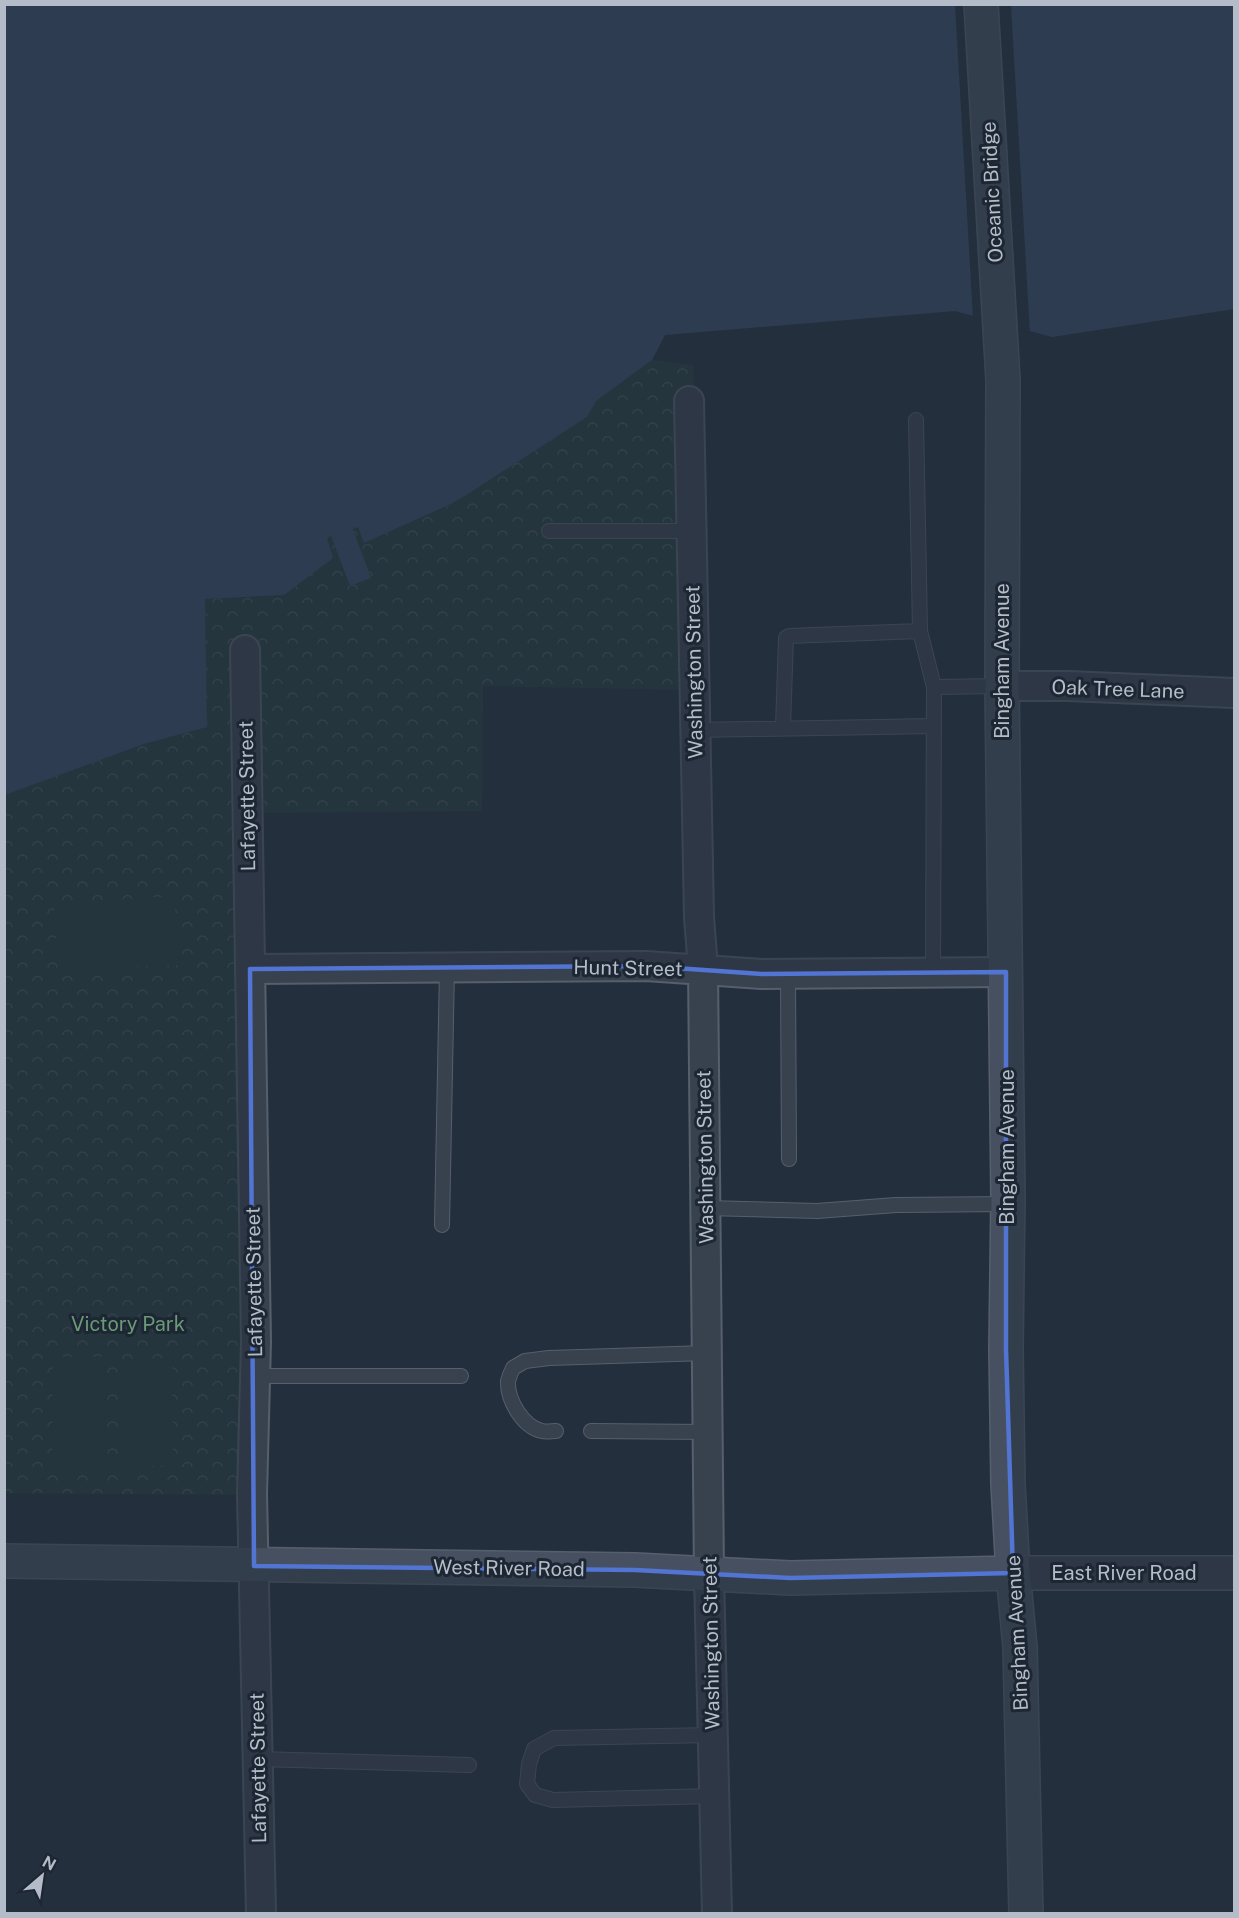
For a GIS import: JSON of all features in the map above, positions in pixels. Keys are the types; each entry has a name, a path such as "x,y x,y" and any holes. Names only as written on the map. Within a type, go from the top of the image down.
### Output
{"main road":[{"name":"Oceanic Bridge","path":"981,4 1003,380"},
{"name":"Bingham Avenue","path":"1003,380 1002,686 1008,1204 1006,1360 1008,1484 1020,1647 1026,1914"},
{"name":"West River Road","path":"4,1561 635,1570 790,1578 1013,1573"}],"street":[{"name":"Washington Street","path":"689,401 699,917 703,969 709,1574 717,1914"},
{"name":"Lafayette Street","path":"245,650 255,1376 252,1494 261,1914"},
{"name":"Oak Tree Lane","path":"1002,686 1068,686 1234,693"},
{"name":"Hunt Street","path":"250,969 646,966 762,974 1006,972"},
{"name":"East River Road","path":"1013,1573 1234,1573"}],"lane":[{"path":"916,420 920,631 934,687 933,974"},
{"path":"549,531 691,531"},
{"path":"783,727 786,638 789,636 920,631"},
{"path":"934,687 1002,686"},
{"path":"695,730 934,726"},
{"path":"442,1225 447,968"},
{"path":"788,974 789,1159"},
{"path":"705,1208 816,1210 896,1205 1008,1204"},
{"path":"556,1431 541,1431 529,1424 517,1411 510,1396 508,1381 513,1368 525,1361 549,1358 707,1353"},
{"path":"255,1376 461,1376"},
{"path":"591,1431 708,1432"},
{"path":"713,1735 554,1738 534,1749 527,1784 535,1795 553,1800 714,1796"},
{"path":"258,1759 469,1765"}],"highlighted area":[{"path":"646,966 762,974 1006,972 1006,1349 1013,1573 790,1578 635,1570 254,1566 250,969"}],"green space":[{"name":"Victory Park","path":"652,360 693,365 699,690 483,686 482,811 246,813 254,1495 5,1493 5,795 144,744 207,727 205,599 284,595 326,537 332,536 350,586 371,578 353,529 358,527 364,543 453,503 587,417 596,401"},
{"path":"174,896 179,965 58,970 54,904"},
{"path":"53,1357 104,1357 105,1468 52,1467"},
{"path":"172,1358 173,1465 121,1468 121,1359"}],"water":[{"path":"5,5 1234,5 1234,309 1052,337 955,311 665,335 652,360 596,401 587,417 471,492 453,503 364,543 358,527 353,529 371,578 350,586 331,536 327,538 333,558 284,595 205,599 207,727 144,744 5,795"}],"pier":[{"path":"955,5 1011,5 1030,334 973,319"}]}
